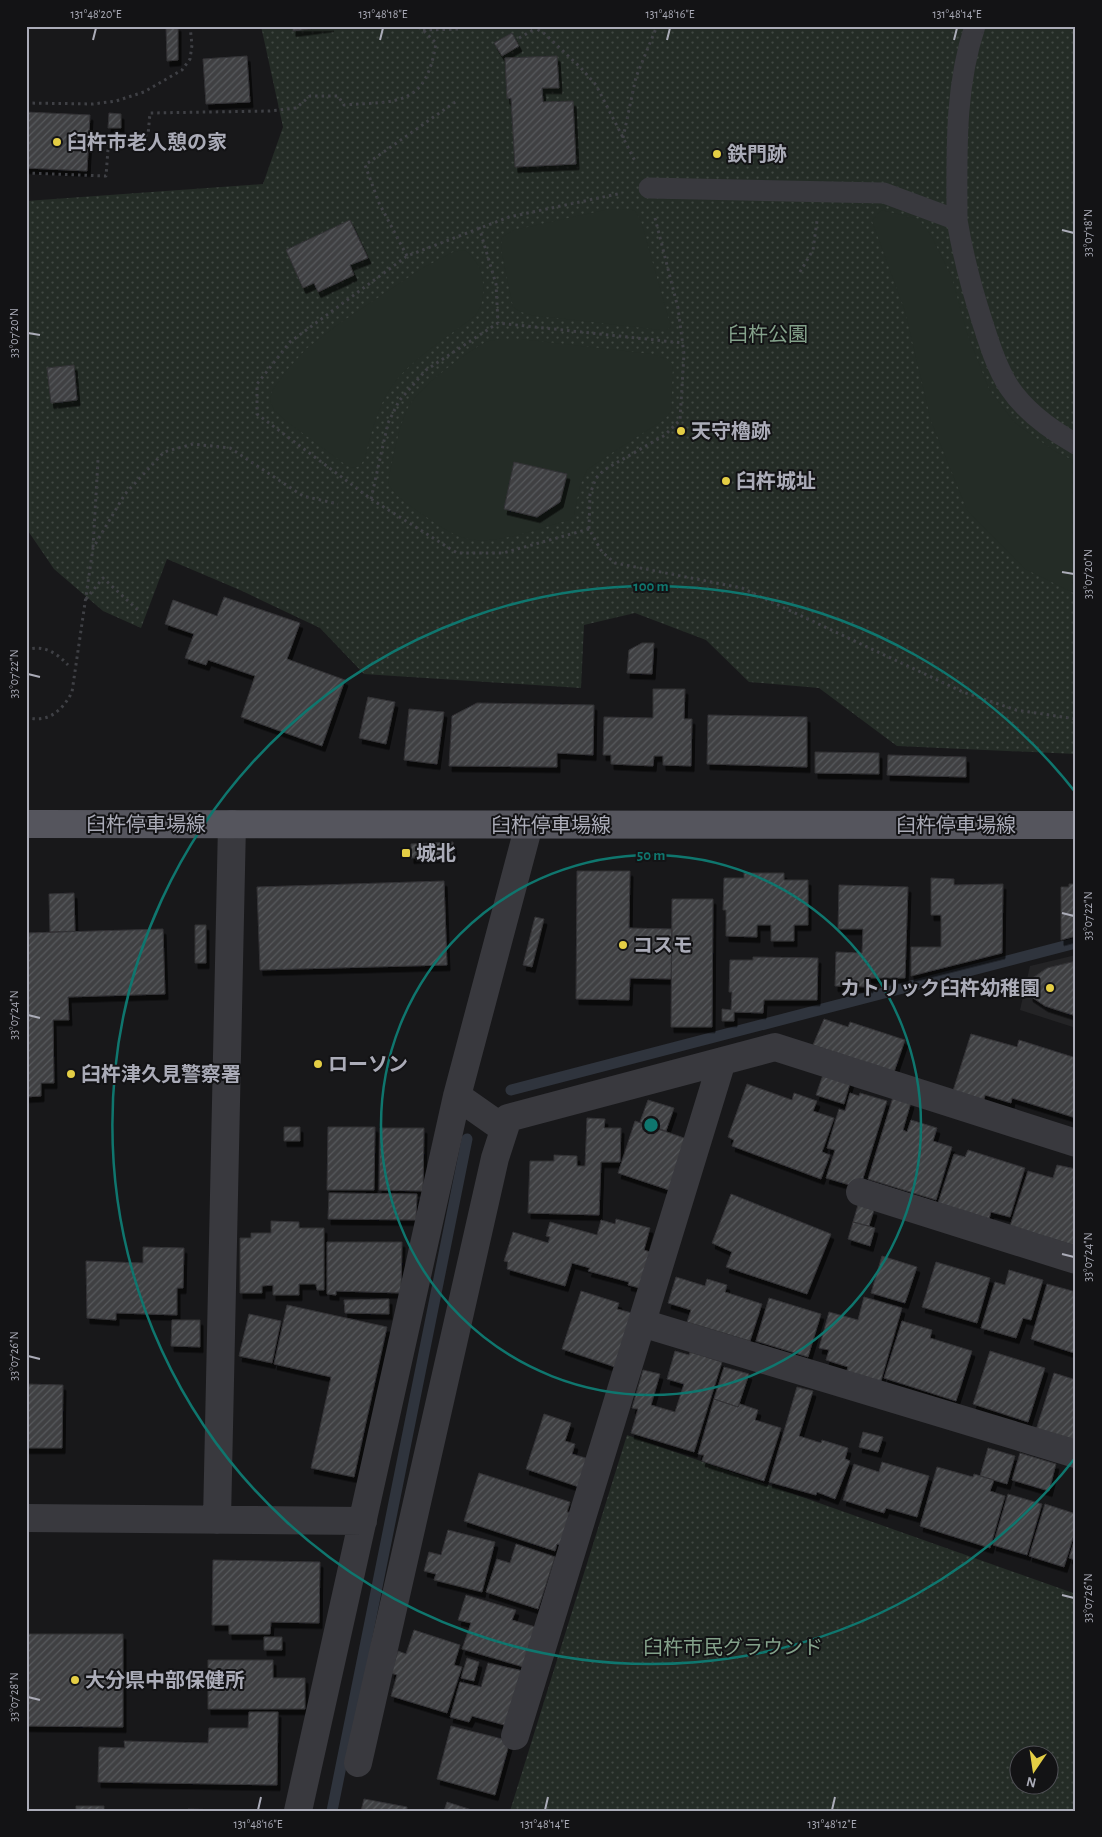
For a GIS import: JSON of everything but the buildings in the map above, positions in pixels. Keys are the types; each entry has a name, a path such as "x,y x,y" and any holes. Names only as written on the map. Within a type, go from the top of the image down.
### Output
{"main road":[{"name":"臼杵停車場線","path":"26,824 1076,825"}],"street":[{"path":"217,1520 232,824"},
{"path":"298,1811 457,1096 529,825"},
{"path":"358,1764 495,1158 508,1118 776,1047 1076,1143"},
{"path":"515,1736 722,1062"},
{"path":"457,1096 504,1129"},
{"path":"860,1192 1076,1260"},
{"path":"642,1323 1076,1454"},
{"path":"26,1518 363,1521"}],"lane":[{"path":"976,26 964,69 958,126 957,220 970,284 999,368 1010,388 1032,413 1062,436 1076,444"},
{"path":"649,188 884,193 957,220"}],"path":[{"path":"26,103 93,104 116,101 144,92 182,70 186,65 190,59 192,45 190,26"},
{"path":"26,173 106,176 109,136 148,135 150,114 270,111 296,108 310,96 338,96 344,105 394,101 408,96 420,87 428,76 433,63 436,43 416,26"},
{"path":"422,30 459,29 461,26"},
{"path":"623,138 636,78 657,26"},
{"path":"519,38 533,27 545,34 582,68 596,85 649,188 658,234 678,308 684,354 680,420 665,435 604,470 596,478 590,494 589,529 602,552 614,563 742,588 963,692 1016,710 1076,719"},
{"path":"407,256 379,202 365,165 458,100"},
{"path":"589,529 503,553 457,553 371,499 257,414 257,384 290,342 407,256 509,217 582,200 649,188"},
{"path":"800,272 813,250 818,215"},
{"path":"479,227 496,284 498,323"},
{"path":"371,499 388,423 399,401 426,370 498,323 683,343"},
{"path":"93,548 125,494 164,452 193,444 230,448 303,496 338,504"},
{"path":"26,717 43,718 56,714 66,704 72,692 93,548 98,460"},
{"path":"84,602 103,578 139,611"},
{"path":"26,650 32,648 45,649 58,655 68,665"}],"shaded area":[{"name":"カトリック臼杵幼稚園","path":"1076,955 1076,1028 1020,1010 1030,966"}],"green space":[{"name":"臼杵公園","path":"261,26 1076,26 1076,754 897,746 819,688 749,682 706,640 635,613 584,625 581,688 364,674 320,628 240,590 167,559 141,628 103,611 54,569 26,528 26,201 263,184 283,127"},
{"path":"630,209 635,211 641,221 671,327 666,330 660,330 538,316 519,311 513,307 501,249 502,237 514,230 605,210"},
{"path":"881,210 919,219 932,237 952,278 967,333 989,389 1014,422 1053,450 1076,462 1076,594 1025,569 967,510 931,421 905,311 872,221"},
{"path":"464,250 475,260 482,274 483,298 480,308 475,316 418,359 390,389 378,413 365,458 360,466 353,468 346,465 274,410 270,400 272,391 287,370 306,349 340,323 421,269 453,252"},
{"path":"501,339 521,339 651,354 667,359 673,365 671,411 665,419 587,470 580,486 574,515 569,520 501,539 473,540 456,535 438,525 405,502 388,484 402,422 415,398 433,380 467,354 486,342"},
{"name":"臼杵市民グラウンド","path":"627,1435 1076,1594 1076,1811 510,1811"}],"waterway":[{"path":"511,1090 1076,943"},
{"path":"332,1811 467,1139"}],"place":[{"name":"臼杵市老人憩の家","path":"57,142"},
{"name":"鉄門跡","path":"717,154"},
{"name":"天守櫓跡","path":"681,431"},
{"name":"臼杵城址","path":"726,481"},
{"name":"城北","path":"406,853"},
{"name":"コスモ","path":"623,945"},
{"name":"カトリック臼杵幼稚園","path":"1050,988"},
{"name":"ローソン","path":"318,1064"},
{"name":"臼杵津久見警察署","path":"71,1074"},
{"name":"大分県中部保健所","path":"75,1680"}]}
